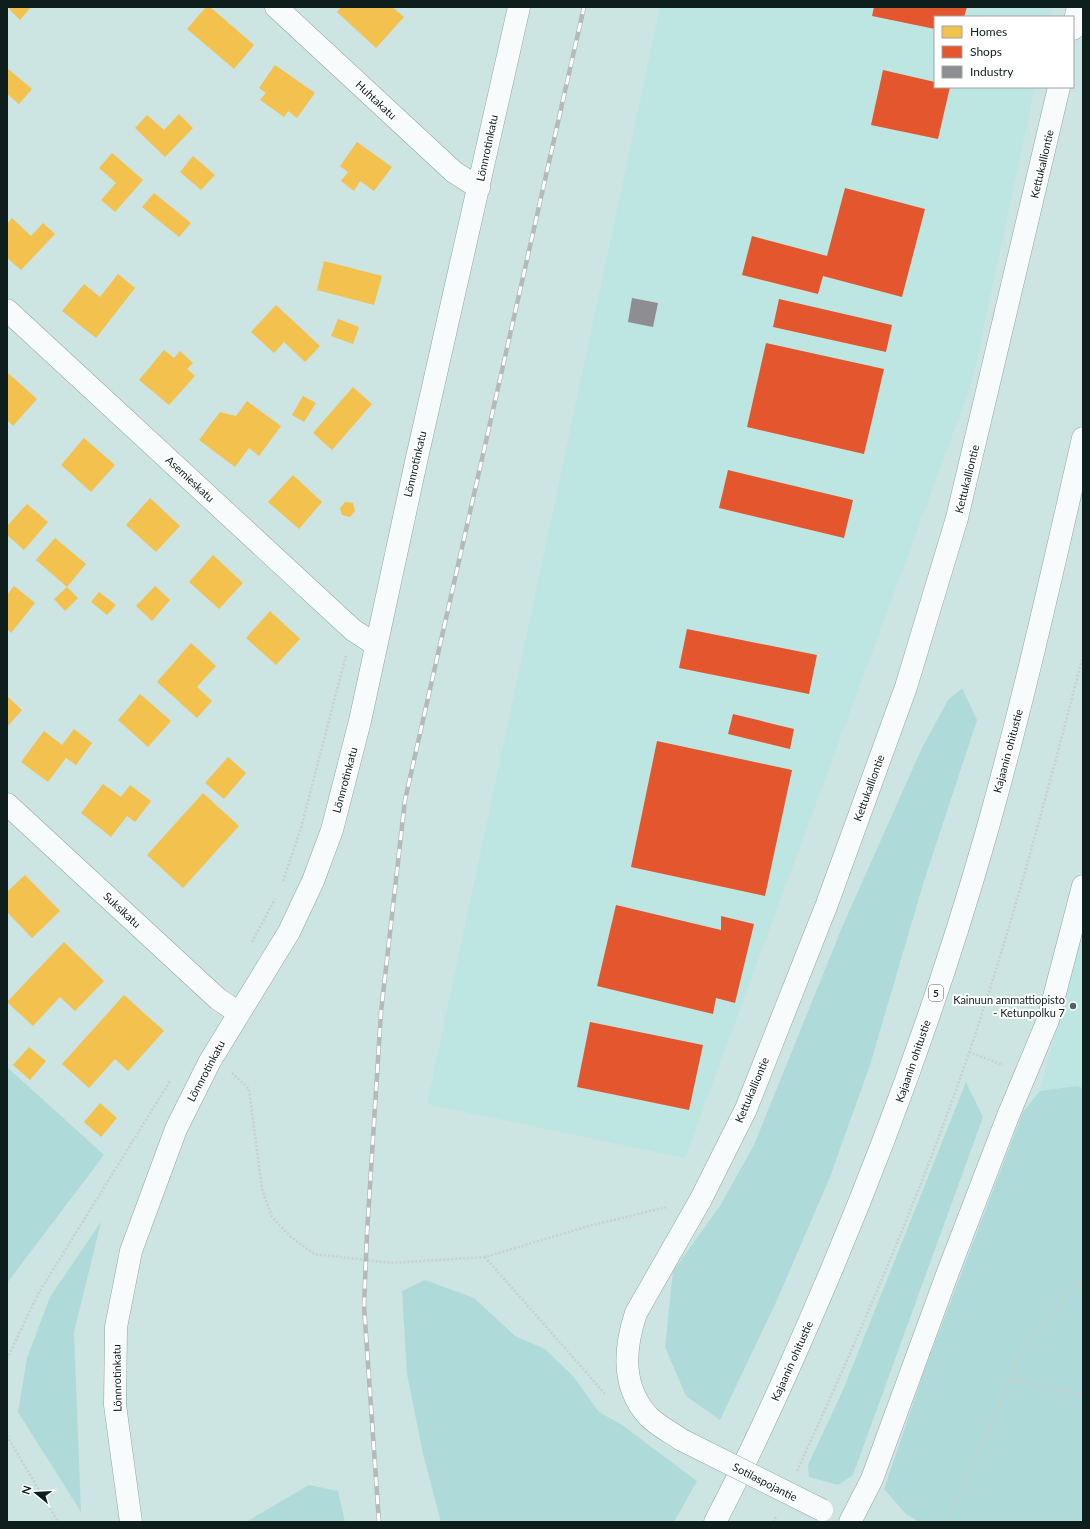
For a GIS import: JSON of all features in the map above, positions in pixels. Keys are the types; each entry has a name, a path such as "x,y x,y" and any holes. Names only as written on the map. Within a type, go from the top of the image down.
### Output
{"main road":[{"name":"Huhtakatu","path":"276,7 454,172 479,188"},
{"name":"Lönnrotinkatu","path":"131,1522 115,1405 116,1327 131,1251 176,1129 210,1061 289,932 313,881 332,830 360,721 417,454 479,188 519,7"},
{"path":"1074,25 1078,7"},
{"name":"Kettukalliontie","path":"682,1440 650,1418 636,1399 626,1369 630,1332 636,1313 701,1199 746,1109 826,904 906,687 957,518 1060,88"},
{"name":"Asemieskatu","path":"7,310 353,630 376,645"},
{"name":"Kajaanin ohitustie","path":"715,1522 790,1370 887,1134 926,1023 983,842 1029,672 1083,438"},
{"name":"Suksikatu","path":"7,804 218,999 239,1014"},
{"path":"849,1522 872,1479 950,1265 1008,1116 1048,1020 1083,886"},
{"name":"Sotilaspojantie","path":"682,1440 849,1522"}],"path":[{"path":"796,1473 834,1390 910,1214 969,1052 1032,849 1083,656"},
{"path":"969,1052 1026,1073"},
{"path":"236,1075 249,1089 262,1188 272,1217 290,1236 314,1254 391,1263 485,1257 589,1226 701,1199"},
{"path":"7,1359 38,1294 82,1220"},
{"path":"485,1257 611,1400"},
{"path":"947,1522 1026,1343 1083,1279"},
{"path":"7,1345 11,1349"},
{"path":"1010,1380 1070,1392 1083,1397"},
{"path":"7,1436 58,1522"},
{"path":"773,1522 780,1508"}],"shaded area":[{"path":"660,7 1052,7 1050,16 934,16 934,88 1035,88 972,382 685,1158 427,1104"},
{"path":"962,688 977,720 924,881 870,1065 830,1177 777,1300 720,1420 686,1396 665,1347 673,1271 720,1206 754,1145 843,925 922,748 948,700"},
{"name":"Kainuun ammattiopisto - Ketunpolku 7","path":"1083,926 1083,1088 1076,1086 1040,1091"},
{"path":"7,1067 104,1155 7,1283"},
{"path":"966,1082 983,1117 853,1475 838,1485 809,1477 808,1465 843,1390"},
{"path":"1076,1086 1083,1088 1083,1522 919,1522 906,1514 884,1489 926,1366 1023,1112 1040,1091"},
{"path":"101,1222 74,1332 81,1512 18,1412 27,1358 50,1297"},
{"path":"425,1280 474,1298 515,1336 545,1349 573,1376 599,1412 622,1425 697,1481 674,1522 441,1522 423,1454 407,1374 402,1291"},
{"path":"309,1485 338,1491 345,1522 246,1522"}],"building: Homes":[{"path":"10,7 31,7 20,20 9,9"},
{"path":"206,7 210,7 254,45 234,69 187,29"},
{"path":"341,7 392,7 404,17 376,48 337,12"},
{"path":"275,65 315,93 297,118 288,111 284,117 260,100 266,93 259,88"},
{"path":"7,68 32,89 19,104 7,94"},
{"path":"179,114 193,128 165,157 135,128 147,115 164,130"},
{"path":"357,142 392,167 374,191 360,181 354,191 341,181 348,172 340,166"},
{"path":"112,153 143,180 115,212 101,200 116,183 99,168"},
{"path":"193,156 215,175 201,190 180,172"},
{"path":"154,193 191,223 179,237 142,207"},
{"path":"12,218 31,236 43,223 55,234 21,270 7,258 7,224"},
{"path":"324,261 382,276 374,305 317,290"},
{"path":"118,274 135,288 96,338 62,311 84,284 100,297"},
{"path":"276,305 320,346 305,362 284,342 274,353 251,332"},
{"path":"338,319 359,327 353,344 331,336"},
{"path":"164,350 174,358 180,351 193,363 187,369 195,376 169,405 139,380"},
{"path":"7,372 37,399 13,426 7,420"},
{"path":"353,387 372,404 332,450 313,433"},
{"path":"303,396 316,403 304,422 292,415"},
{"path":"247,401 281,426 259,456 249,448 235,467 199,440 220,412 236,416"},
{"path":"84,438 115,465 91,492 61,465"},
{"path":"293,475 322,502 299,529 268,502"},
{"path":"150,498 180,526 156,552 126,525"},
{"path":"345,502 353,503 355,511 350,517 342,515 340,508"},
{"path":"27,504 48,522 24,550 7,535 7,526"},
{"path":"55,538 86,564 67,587 36,560"},
{"path":"213,555 243,583 219,609 189,582"},
{"path":"14,586 35,603 11,633 7,629 7,595"},
{"path":"155,586 170,600 152,621 136,606"},
{"path":"67,587 78,598 65,611 54,599"},
{"path":"99,592 116,605 107,615 91,602"},
{"path":"270,611 300,639 276,665 246,638"},
{"path":"191,643 216,666 197,687 212,701 197,718 157,682"},
{"path":"140,694 171,721 148,747 118,720"},
{"path":"7,696 22,710 7,727"},
{"path":"74,729 92,743 76,765 66,758 48,782 21,762 44,731 62,745"},
{"path":"228,757 246,773 224,799 205,783"},
{"path":"103,784 121,797 130,785 151,801 135,822 127,816 111,837 81,813"},
{"path":"203,793 239,826 183,888 147,855"},
{"path":"25,875 60,911 32,938 7,912 7,892"},
{"path":"64,942 104,981 75,1011 60,997 33,1026 7,1002"},
{"path":"124,995 164,1031 128,1071 115,1059 89,1088 62,1064"},
{"path":"29,1047 46,1061 30,1080 13,1065"},
{"path":"100,1103 117,1118 101,1137 84,1122"}],"building: Shops":[{"path":"874,7 967,7 964,16 934,16 934,29 872,16"},
{"path":"883,70 934,82 934,88 950,88 938,139 871,125"},
{"path":"845,188 925,209 902,297 823,276 818,294 742,275 752,236 827,256"},
{"path":"779,299 892,325 886,352 773,327"},
{"path":"766,343 884,369 864,454 747,427"},
{"path":"728,470 853,500 844,538 719,508"},
{"path":"687,629 817,655 809,694 679,668"},
{"path":"733,714 794,729 790,749 728,734"},
{"path":"657,741 792,770 765,896 631,867"},
{"path":"616,905 721,930 721,916 754,924 735,1003 716,998 713,1014 597,986"},
{"path":"590,1022 703,1045 689,1110 577,1087"}],"building: Industry":[{"path":"632,298 658,303 653,327 628,322"}],"railway":[{"path":"379,1522 364,1306 367,1233 381,1012 405,800 584,7"}],"place":[{"name":"Kainuun ammattiopisto - Ketunpolku 7","path":"1073,1006"}]}
